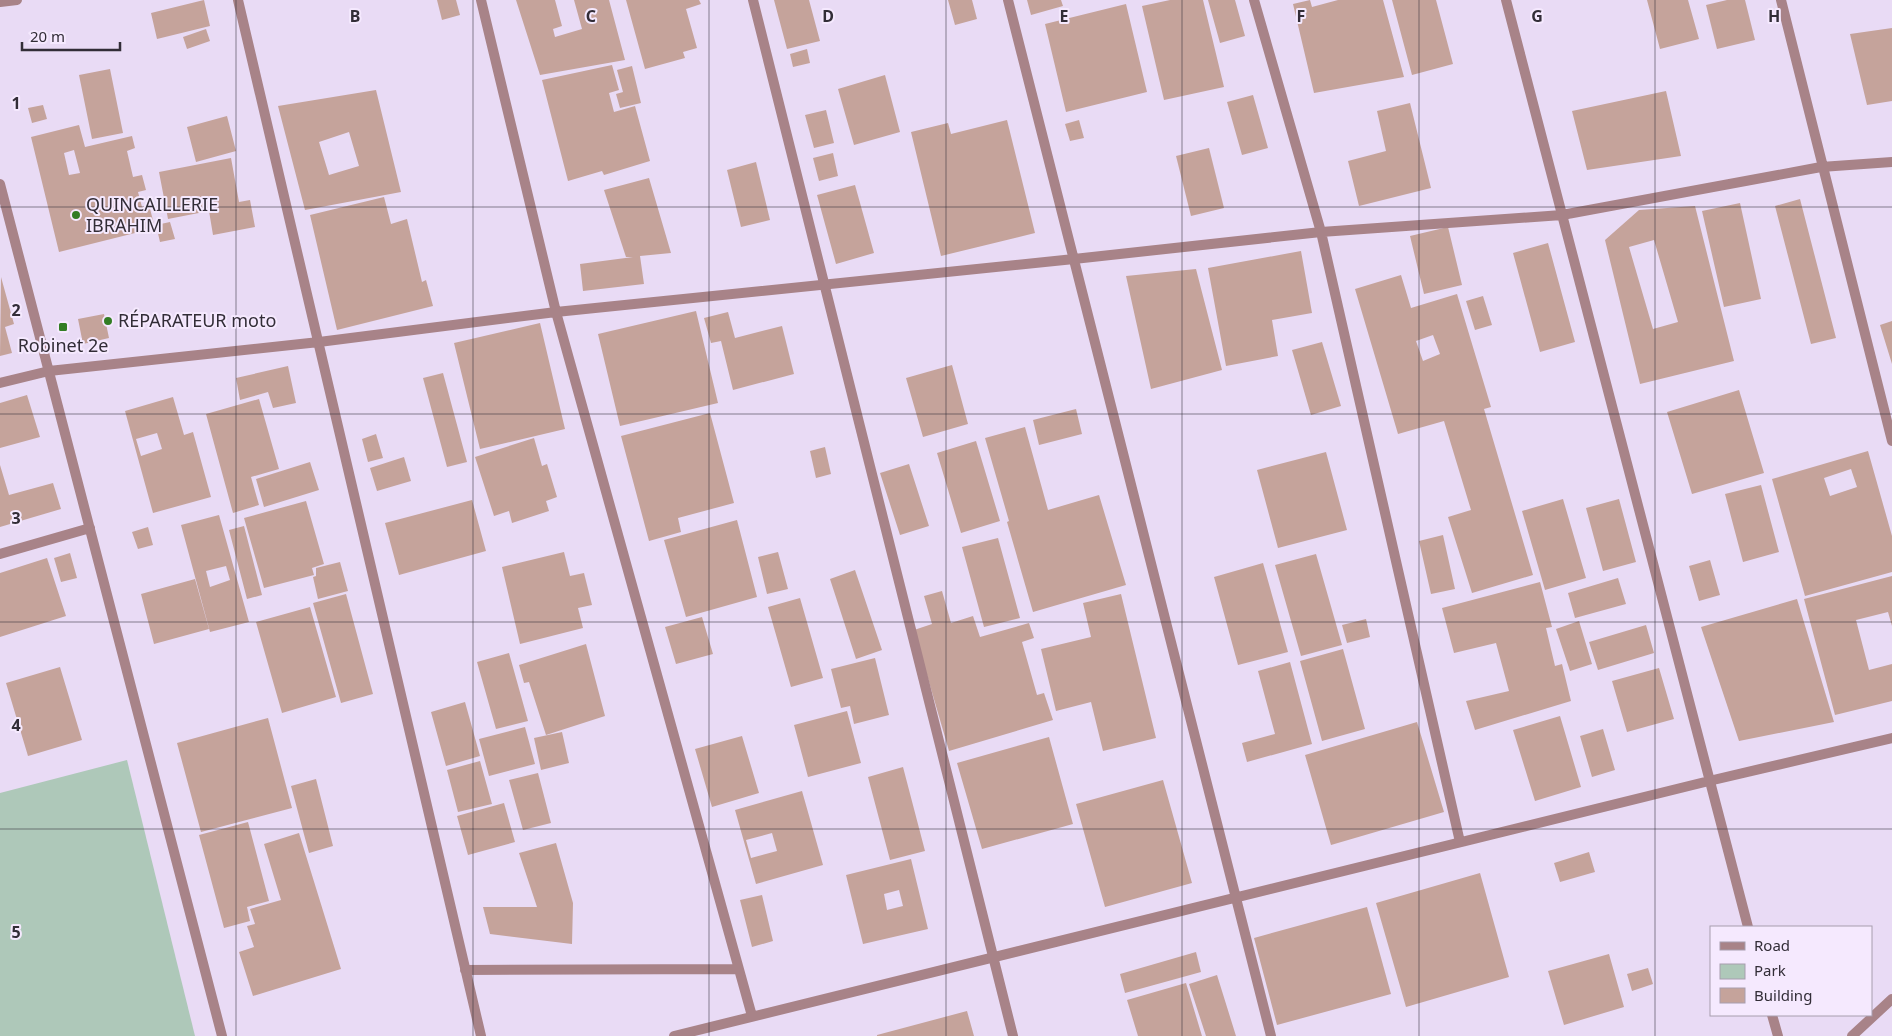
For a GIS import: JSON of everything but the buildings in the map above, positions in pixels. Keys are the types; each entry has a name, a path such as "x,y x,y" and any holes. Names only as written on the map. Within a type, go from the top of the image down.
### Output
{"street":[{"path":"0,2 17,0"},
{"path":"238,0 481,1036"},
{"path":"481,0 556,312 752,1016"},
{"path":"753,0 1013,1036"},
{"path":"1008,0 1271,1036"},
{"path":"1254,0 1321,232 1460,842"},
{"path":"1506,0 1748,926"},
{"path":"1781,0 1892,441"},
{"path":"0,383 49,372 319,342 556,312 824,283 1074,259 1321,232 1562,215 1822,166 1892,162"},
{"path":"0,184 222,1036"},
{"path":"0,554 90,528"},
{"path":"674,1036 1709,781 1892,738"},
{"path":"465,970 738,969"},
{"path":"1852,1036 1892,999"},
{"path":"1772,1016 1777,1036"}],"green space":[{"path":"127,760 195,1036 0,1036 0,793"}],"place":[{"name":"QUINCAILLERIE IBRAHIM","path":"76,215"},
{"name":"RÉPARATEUR moto","path":"108,321"},
{"name":"Robinet 2e","path":"63,327"}]}
